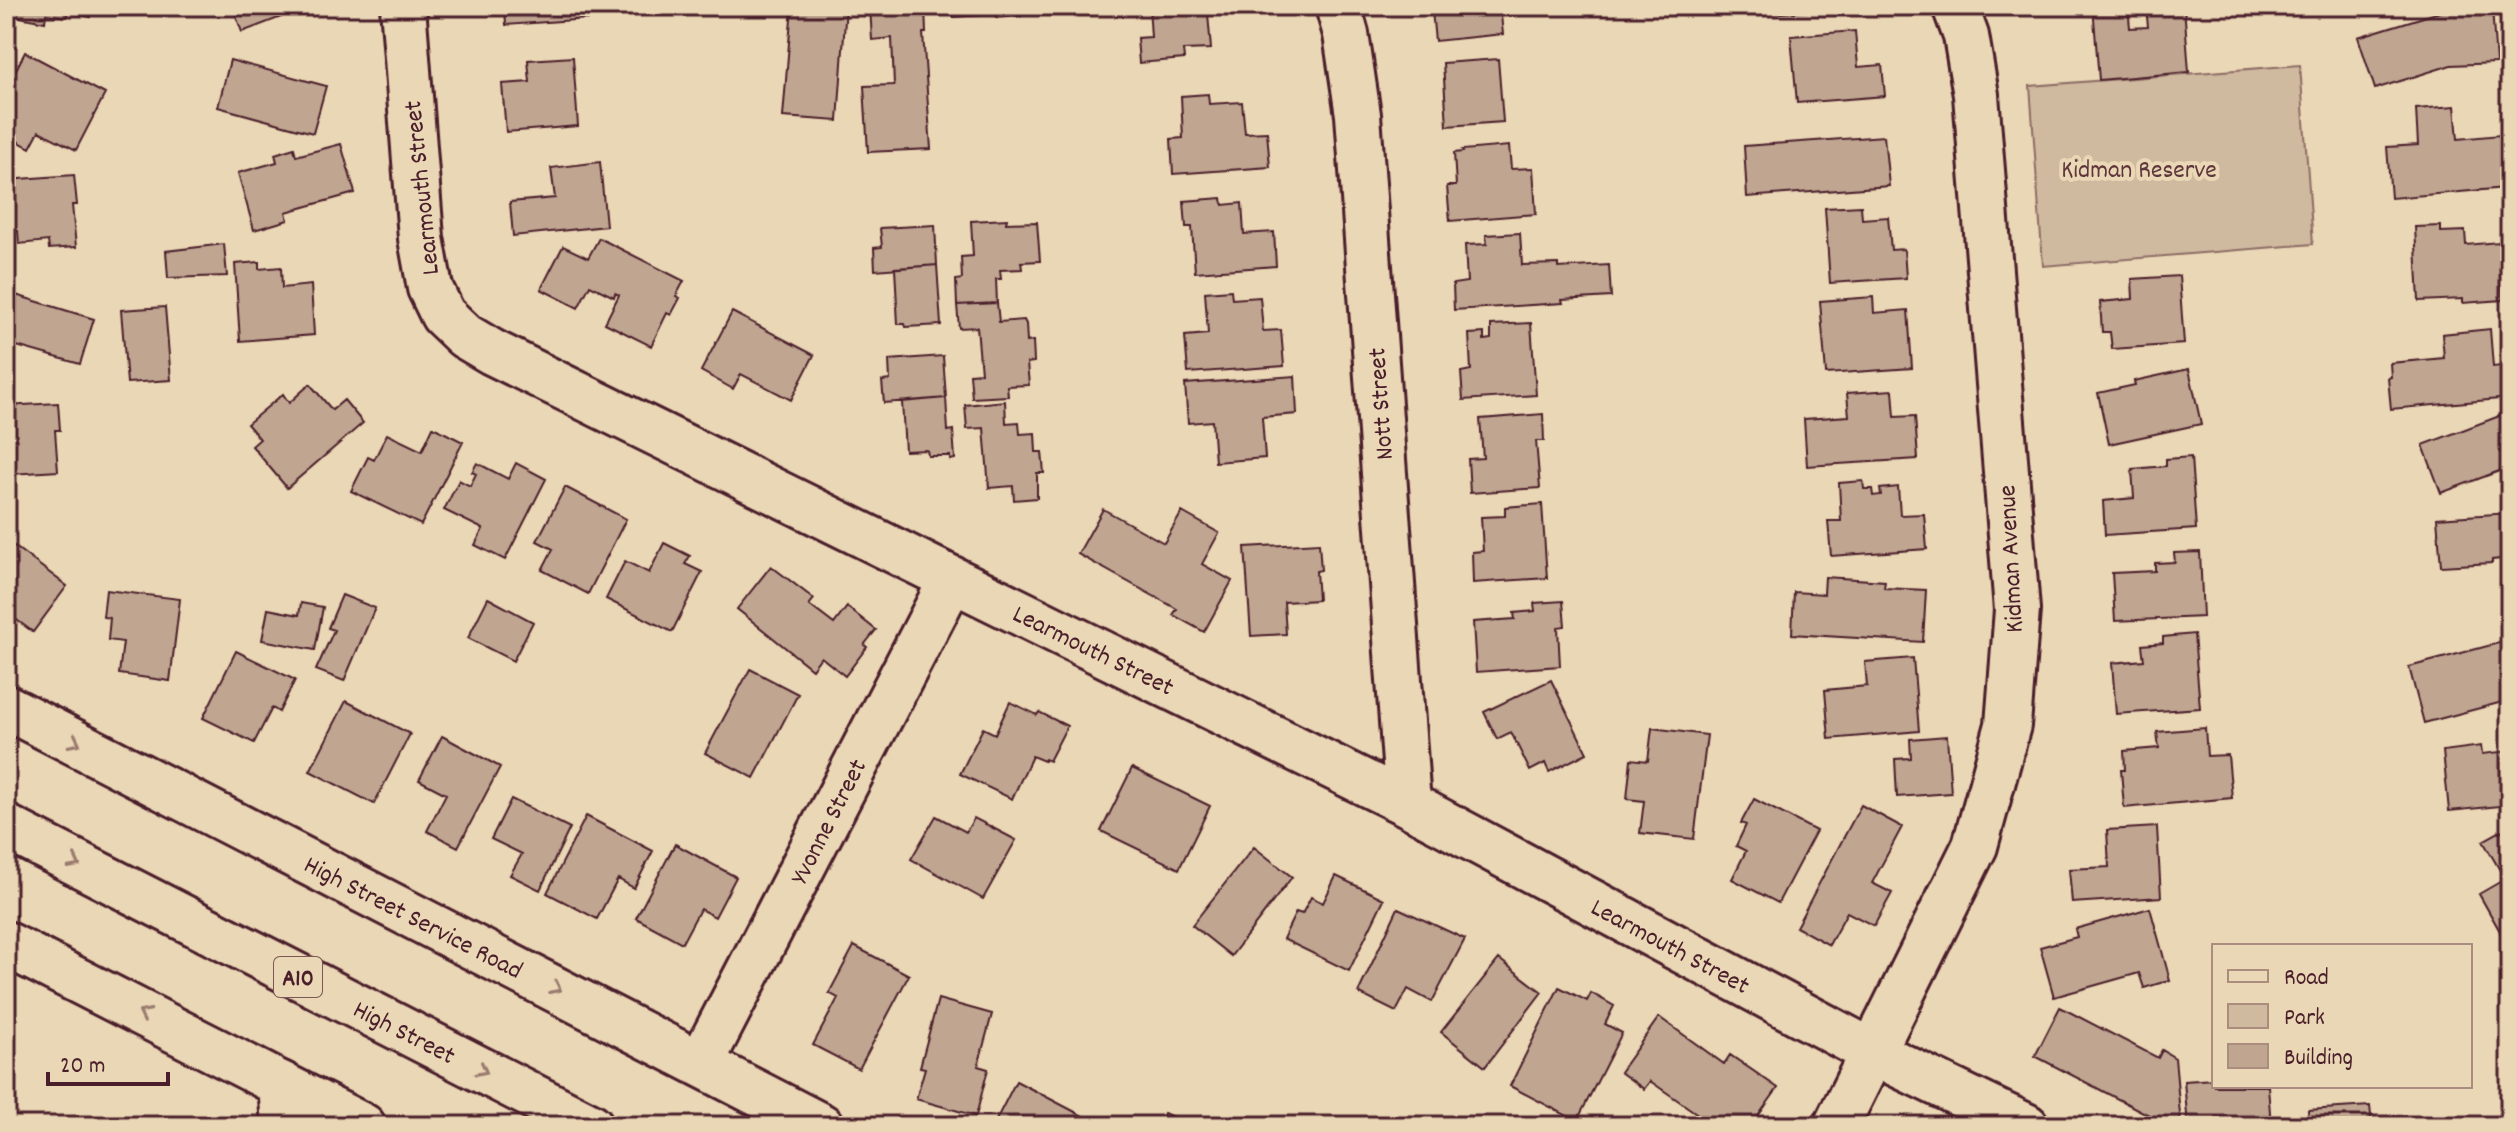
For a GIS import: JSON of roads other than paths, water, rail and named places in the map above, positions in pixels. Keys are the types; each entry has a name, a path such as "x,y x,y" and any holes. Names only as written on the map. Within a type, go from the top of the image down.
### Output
{"main road":[{"name":"Learmouth Street","path":"403,6 421,238 430,288 443,315 465,336 1408,804 1874,1053 2026,1126"},
{"name":"Nott Street","path":"1338,6 1346,34 1358,115 1408,804"},
{"name":"Kidman Avenue","path":"1836,1126 1975,846 2008,725 2017,610 1976,95 1966,36 1955,6"},
{"name":"Yvonne Street","path":"701,1063 952,579"},
{"name":"High Street Service Road","path":"6,707 821,1126"},
{"name":"High Street","path":"6,827 591,1126"},
{"path":"6,944 283,1105 363,1126"}],"park label":[{"name":"Kidman Reserve","path":"2139,168"}]}
